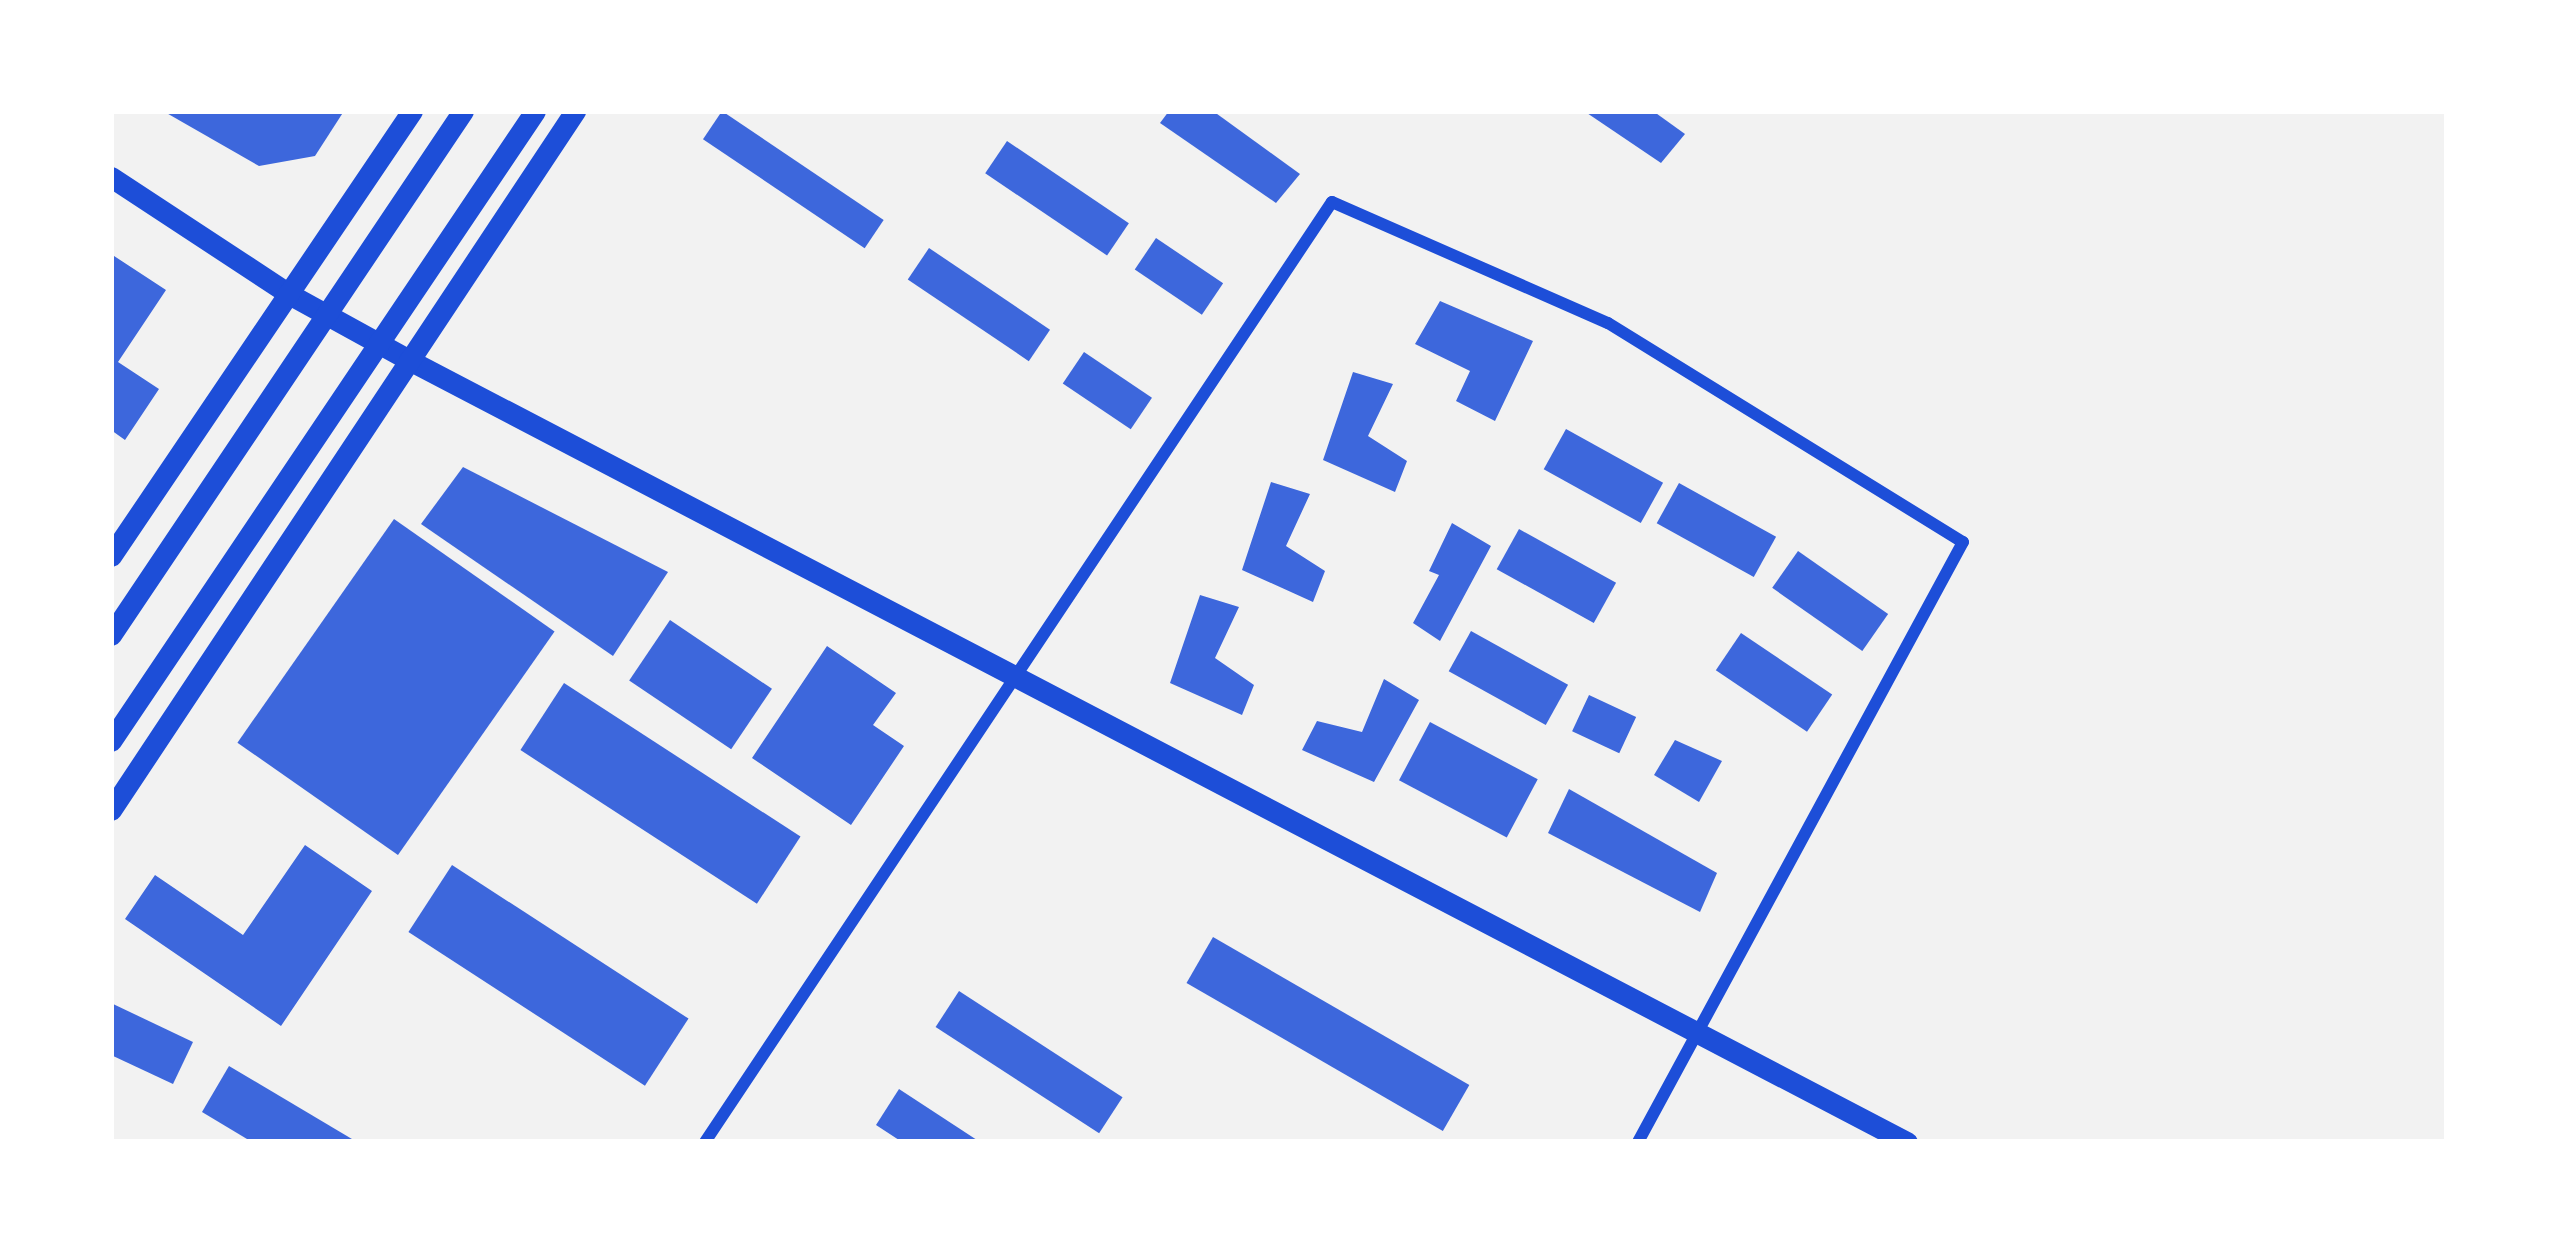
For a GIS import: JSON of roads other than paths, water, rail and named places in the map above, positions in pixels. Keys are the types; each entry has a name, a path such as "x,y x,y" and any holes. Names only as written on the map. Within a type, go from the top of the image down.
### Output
{"main road":[{"path":"111,556 412,111"},
{"path":"111,635 463,111"},
{"path":"111,741 536,111"},
{"path":"111,810 575,111"},
{"path":"111,176 289,294 409,360 1020,673 1907,1142"}],"street":[{"path":"705,1142 1332,202 1608,323 1963,542 1638,1142"}]}
